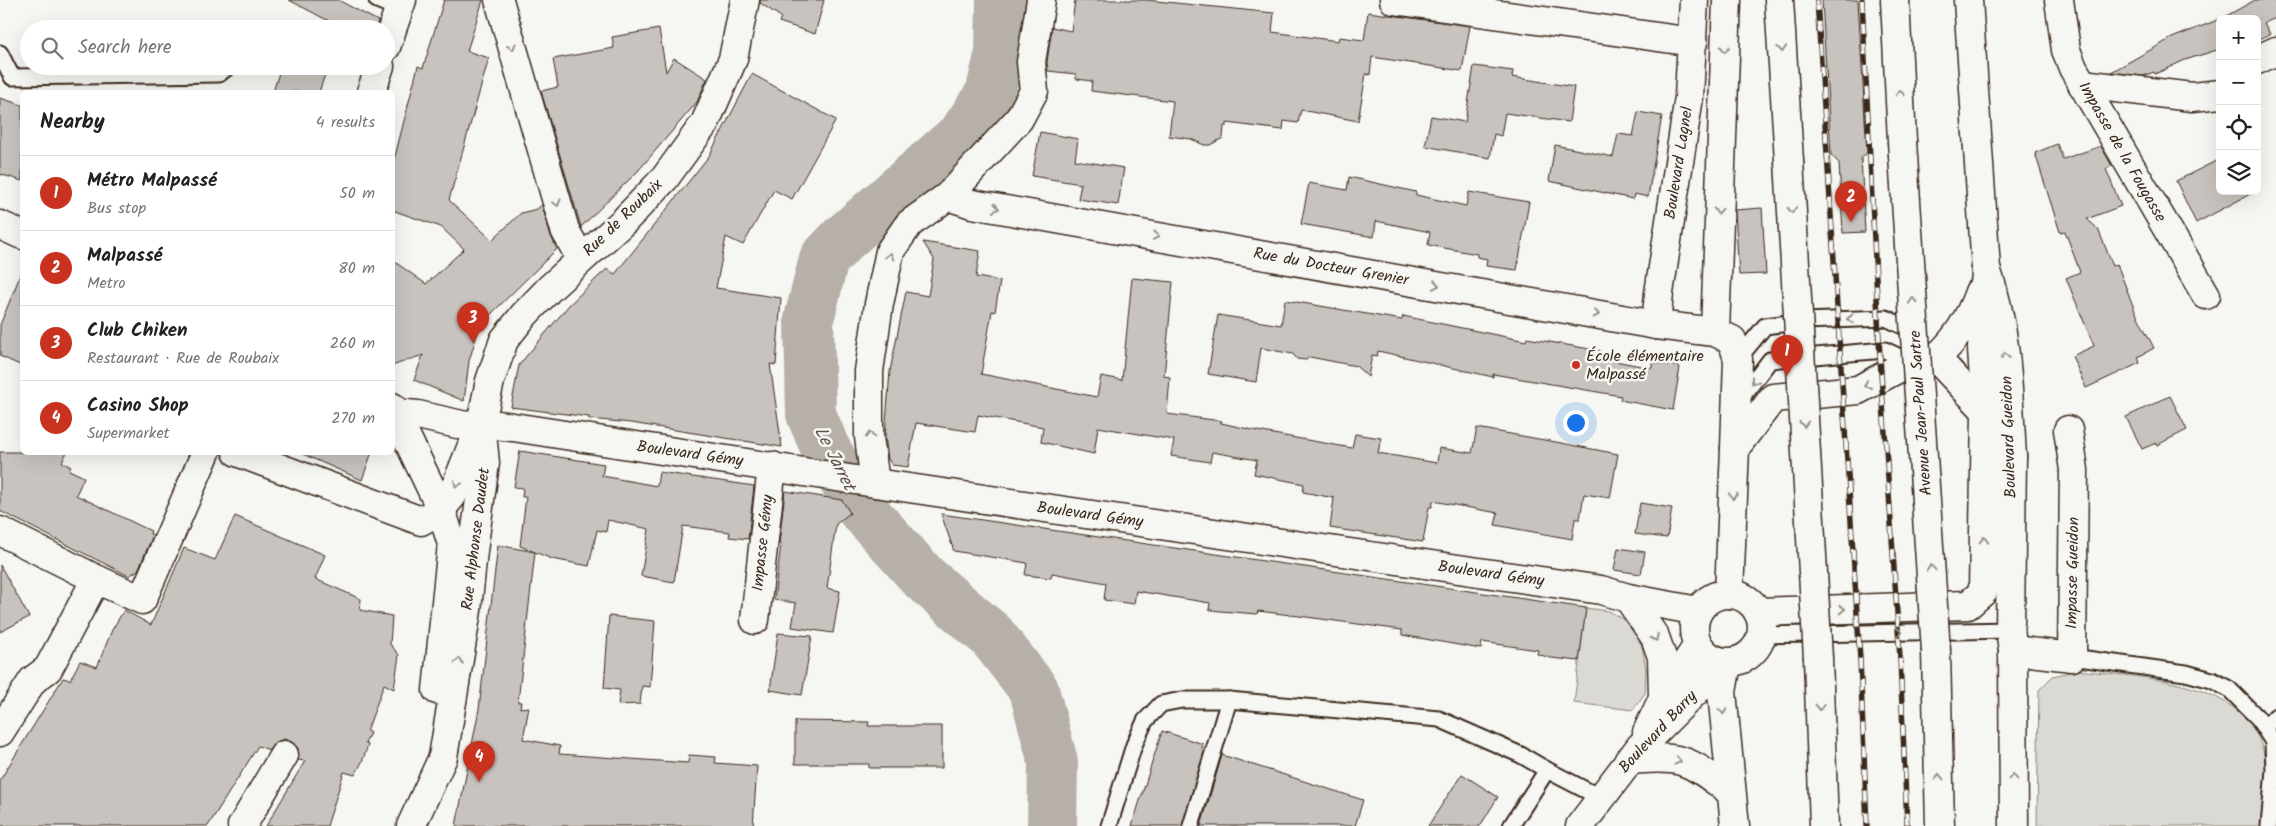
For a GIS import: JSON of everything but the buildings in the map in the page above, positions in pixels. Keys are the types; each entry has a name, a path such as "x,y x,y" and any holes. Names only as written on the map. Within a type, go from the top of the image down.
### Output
{"main road":[{"path":"499,0 565,230 581,259"},
{"name":"Rue de Roubaix","path":"482,423 490,381 504,340 524,315 581,259 624,221 665,178 705,123 733,59 746,0"},
{"path":"874,483 870,437 869,371 879,304 890,251 908,224 948,196 1019,119 1034,91 1031,62 1041,0"},
{"path":"1394,0 1693,42"},
{"name":"Boulevard Lagnel","path":"1656,325 1660,284 1689,97 1694,0"},
{"path":"1727,0 1715,332 1732,340 1738,359 1729,594"},
{"path":"1779,0 1818,658 1824,826"},
{"name":"Avenue Jean-Paul Sartre","path":"1894,0 1936,651 1940,826"},
{"name":"Boulevard Gueidon","path":"1968,0 1986,269 1992,285 2005,354 2012,456 2014,826"},
{"name":"Impasse de la Fougasse","path":"2059,0 2066,50 2082,84 2206,295"},
{"path":"390,20 393,3"},
{"path":"2261,58 2276,51"},
{"path":"372,90 376,75"},
{"path":"2082,84 2192,96 2216,94"},
{"name":"Rue du Docteur Grenier","path":"948,196 972,204 1656,325 1715,332"},
{"path":"0,225 20,234"},
{"path":"1735,448 1773,398 1858,390 1910,362 1936,358 1952,344 1964,326 1975,303 1986,269"},
{"path":"1760,623 1968,605 1982,592 1986,412 1982,349 1986,269"},
{"path":"1936,358 1986,412 2012,456"},
{"name":"Boulevard Gémy","path":"395,410 466,426 482,423 1601,590 1628,598 1698,611"},
{"path":"245,455 421,521 441,509 395,412"},
{"name":"Rue Alphonse Daudet","path":"425,791 452,544 441,509 452,496 482,423"},
{"name":"Rue Alphonse Daudet","path":"412,826 425,791 443,757 467,610 473,551 486,463 482,423"},
{"name":"Impasse Gueidon","path":"2068,430 2074,470 2072,657"},
{"path":"0,531 142,600 205,455"},
{"name":"Impasse Gémy","path":"755,620 772,466"},
{"path":"0,732 32,680 48,669 96,579"},
{"path":"1714,656 1739,661 1750,655 1758,646 1760,623 1751,602 1740,596 1729,594 1717,596 1706,602 1698,611 1694,628 1714,656 1722,692 1735,826"},
{"path":"1628,598 1656,637 1662,656 1663,698"},
{"path":"2012,640 2072,657"},
{"name":"Boulevard Barry","path":"1635,754 1663,698 1714,656"},
{"name":"Boulevard Barry","path":"1580,826 1635,754 1706,681 1714,656"},
{"path":"1635,754 1680,760 1695,767 1731,792"},
{"path":"242,826 284,755"}],"lane":[{"path":"0,53 12,77 150,75"},
{"path":"1738,359 1765,326 1804,321 1886,318 1912,331 1936,358"},
{"path":"1737,404 1770,360 1885,350 1910,362"},
{"path":"1760,623 2012,640"},
{"path":"2072,657 2186,673 2212,680 2229,689 2246,704 2275,743 2268,826"},
{"path":"1109,826 1134,745 1145,721 1161,704 1182,700 1230,700 1439,720 1521,755 1601,798"},
{"path":"1191,826 1230,700"},
{"path":"2264,728 2276,716"},
{"path":"1510,826 1547,770"}],"shaded area":[{"path":"1586,608 1609,611 1623,619 1641,640 1646,669 1645,693 1633,710 1574,703"},
{"path":"2078,670 2158,680 2185,686 2211,695 2233,708 2251,726 2263,750 2266,778 2262,826 2037,826 2039,690 2053,676"}],"waterway":[{"name":"Le Jarret","path":"1001,0 1000,53 990,94 963,134 843,239 824,259 809,319 811,414 826,450 859,506 924,578 992,636 1034,690 1053,762 1052,826"}],"railway":[{"path":"1817,0 1860,659 1867,826"},
{"path":"1862,0 1880,358 1900,658 1907,826"}],"place":[{"name":"Malpassé","path":"1851,222"},
{"name":"Club Chiken","path":"473,343"},
{"name":"École élémentaire Malpassé","path":"1576,365"},
{"name":"Métro Malpassé","path":"1787,376"},
{"name":"Casino Shop","path":"479,782"}]}
